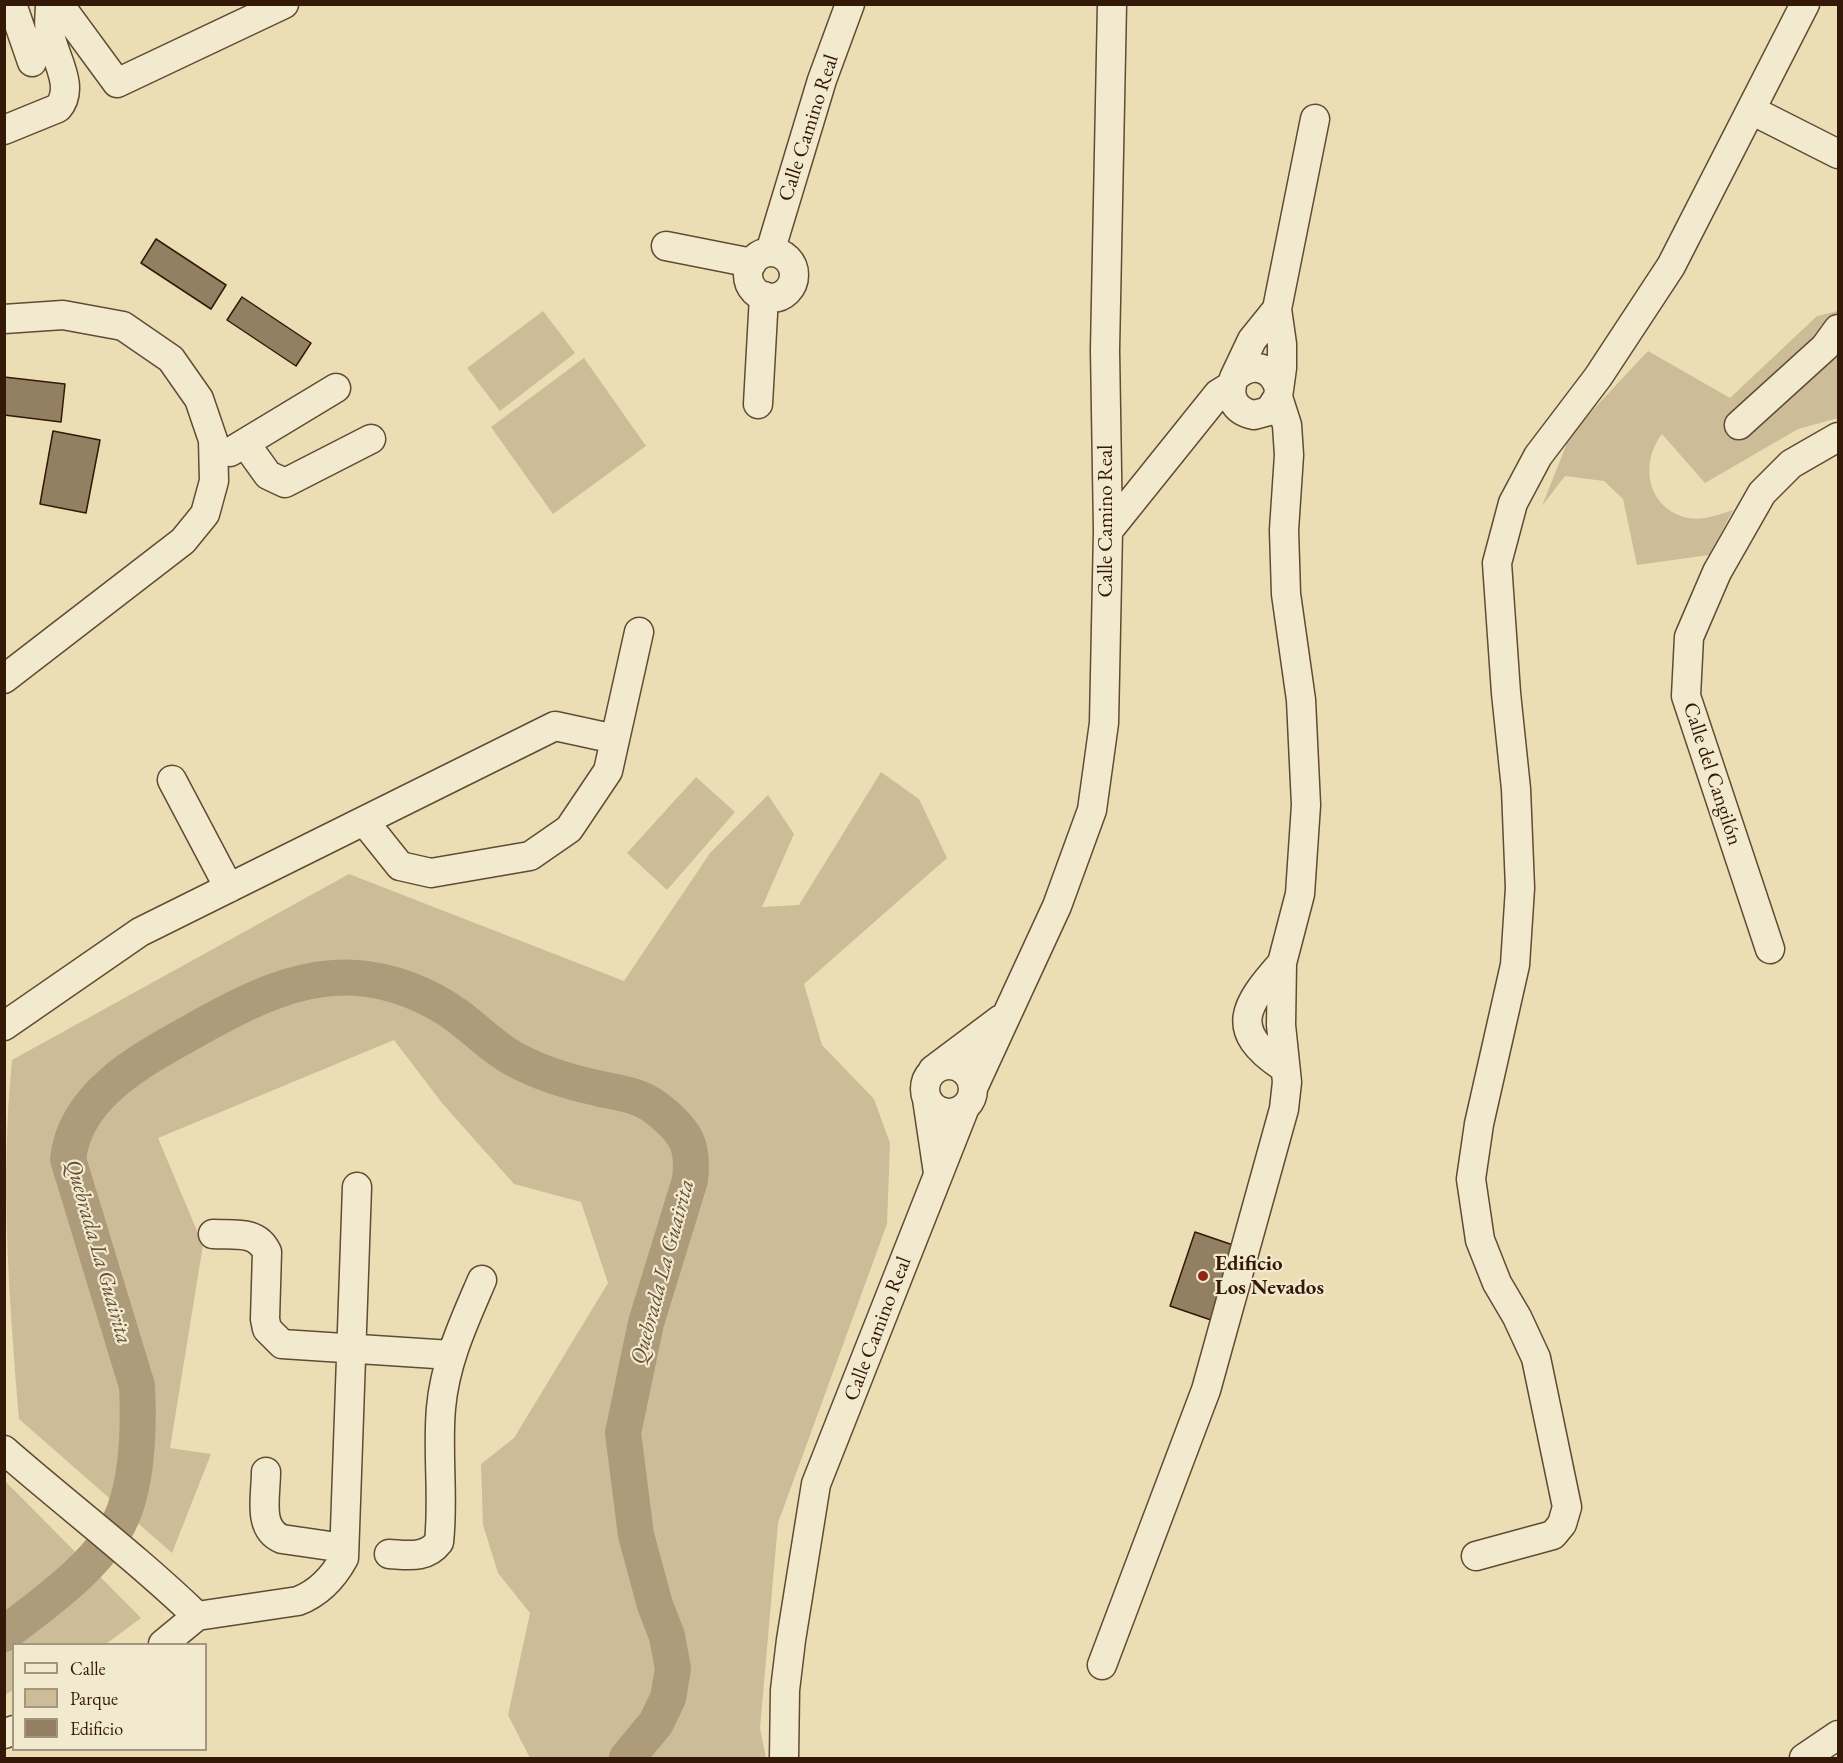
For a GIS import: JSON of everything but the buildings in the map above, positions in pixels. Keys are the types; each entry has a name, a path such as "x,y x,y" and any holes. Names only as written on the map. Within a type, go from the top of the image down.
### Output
{"street":[{"path":"12,4 32,62"},
{"path":"4,130 58,108 63,102 65,84 49,33 50,4"},
{"path":"59,4 117,83 284,4"},
{"name":"Calle Camino Real","path":"764,296 752,286 749,271 761,258 850,4"},
{"name":"Calle Camino Real","path":"784,1758 786,1690 816,1484 969,1097 1003,1018 1057,906 1092,810 1104,723 1108,531 1105,350 1112,4"},
{"path":"1476,1556 1553,1535 1562,1524 1567,1507 1536,1358 1517,1317 1497,1283 1479,1240 1471,1179 1479,1124 1515,965 1520,888 1516,789 1506,693 1497,563 1513,503 1538,456 1598,377 1671,266 1805,4"},
{"path":"1751,110 1839,154"},
{"path":"1195,423 1269,411 1279,392 1282,344 1277,309 1315,119"},
{"path":"666,246 761,258 785,257 791,263 794,278 791,286 780,296 764,296 758,404"},
{"path":"1277,309 1252,340 1233,382 1233,402 1250,415 1289,455"},
{"path":"4,320 63,315 123,326 171,359 199,399 213,440 213,481 205,514 183,541 4,679"},
{"path":"1739,425 1825,347 1839,329"},
{"path":"1252,340 1282,344"},
{"path":"1102,1665 1206,1390 1281,1126 1287,1082 1283,1067 1282,963 1300,894 1306,805 1301,700 1286,594 1284,530 1289,455 1287,425 1272,373 1256,367 1248,368 1218,394 1108,531"},
{"path":"213,460 244,444 336,388"},
{"name":"Calle del Cangilón","path":"1770,949 1686,696 1689,637 1717,572 1762,493 1791,464 1839,437"},
{"path":"260,496 371,439"},
{"path":"244,444 268,475 285,483"},
{"path":"364,821 400,866 430,873 530,856 569,829 608,771 639,632"},
{"path":"8,1016 140,932 555,726 615,739"},
{"path":"172,780 229,888"},
{"name":"Calle Camino Real","path":"938,1173 925,1088 927,1078 933,1070 1003,1018"},
{"path":"927,1099 934,1107 944,1112 956,1112 969,1097 970,1078 963,1069 953,1065 943,1065 933,1070"},
{"path":"164,1643 197,1616 298,1601 313,1595 337,1570 344,1558 357,1187"},
{"path":"213,1234 253,1236 264,1245 267,1252 265,1319 267,1329 276,1340 286,1346 450,1355"},
{"path":"389,1554 421,1554 431,1551 439,1542 441,1406 450,1355 482,1280"},
{"path":"4,1450 58,1498 150,1571 197,1616"},
{"path":"267,1472 265,1526 273,1536 344,1548"},
{"path":"1804,1758 1839,1735"}],"green space":[{"path":"543,311 575,353 500,411 467,368"},
{"path":"1838,311 1838,418 1798,429 1705,483 1662,434 1655,445 1649,470 1650,482 1661,503 1684,517 1697,519 1733,510 1709,555 1637,565 1623,499 1604,481 1565,476 1542,506 1571,433 1648,351 1730,398 1817,316"},
{"path":"584,358 646,446 553,514 491,427"},
{"path":"881,772 919,799 947,858 804,984 822,1045 874,1099 890,1143 887,1224 778,1523 760,1728 766,1758 530,1758 508,1715 530,1613 498,1573 483,1525 481,1464 514,1438 608,1283 581,1202 514,1184 442,1103 394,1040 158,1138 203,1245 170,1448 211,1454 172,1553 19,1419 9,1284 6,1194 8,1104 12,1060 349,874 624,981 710,853 768,795 794,834 762,907 799,905"},
{"path":"696,777 735,812 667,890 627,853"},
{"path":"4,1480 141,1618 107,1643 12,1643 12,1691 5,1695"}],"waterway":[{"name":"Quebrada La Guairita","path":"4,1634 74,1579 105,1545 125,1509 133,1479 138,1432 137,1386 68,1159 73,1137 83,1117 96,1099 130,1069 169,1045 251,1001 296,984 320,979 381,981 408,989 434,1001 458,1016 491,1044 526,1065 566,1080 630,1095 653,1105 677,1126 687,1141 691,1158 690,1180 646,1323 623,1433 636,1535 655,1605 667,1636 673,1669 668,1698 656,1723 627,1758"}],"place":[{"name":"Edificio Los Nevados","path":"1203,1276"}]}
